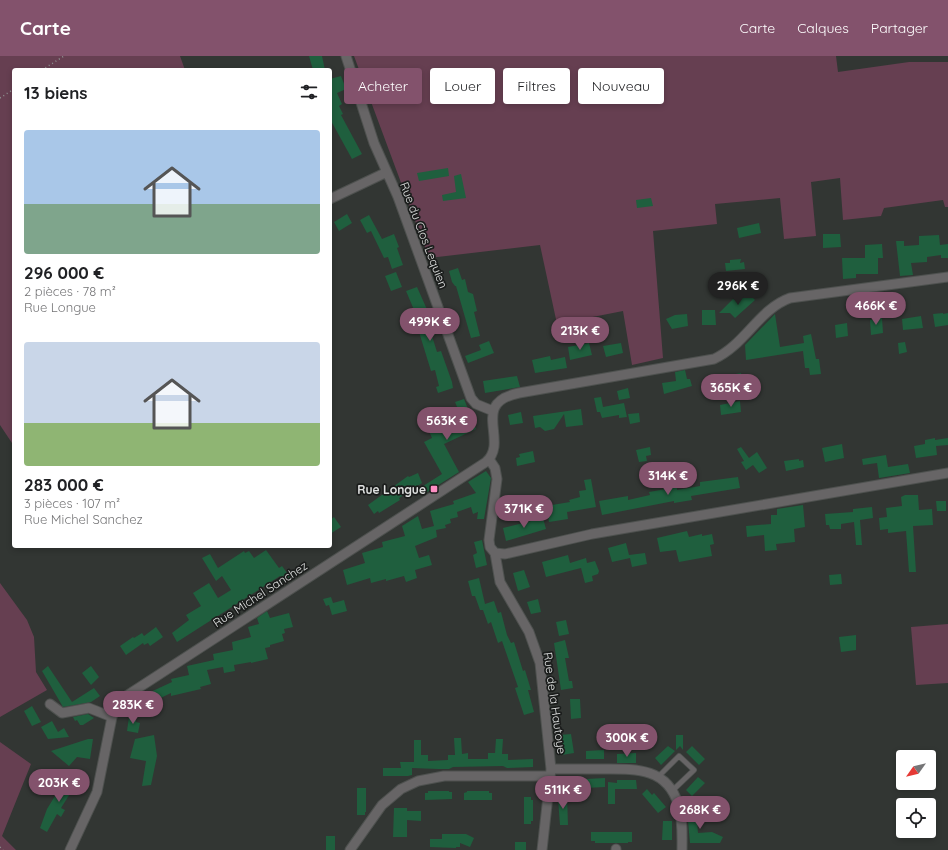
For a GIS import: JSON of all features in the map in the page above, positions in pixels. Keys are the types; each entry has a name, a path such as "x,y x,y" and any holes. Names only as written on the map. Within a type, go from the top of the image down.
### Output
{"street":[{"name":"Rue du Clos Lequien","path":"346,56 374,143 398,197 471,398 476,404 493,411"},
{"path":"332,198 387,172"},
{"path":"489,459 494,447 491,419 493,411 502,400 515,394 714,359 732,348 771,309 790,298 948,277"},
{"name":"Rue de la Hautoye","path":"489,459 497,476 489,540 490,547 495,553 500,582 524,623 538,657 551,773 542,850"},
{"name":"Rue Michel Sanchez","path":"70,850 97,792 112,717 119,702 136,688 489,459"},
{"path":"495,553 506,554 592,534 948,473"},
{"path":"50,704 62,713 89,708 112,717"},
{"path":"350,850 382,804 401,789 418,781 444,776 637,769 658,777 672,791 680,811 682,850"}],"lane":[{"path":"658,777 679,756 694,770 672,791"}],"path":[{"path":"45,68 64,56"},
{"path":"0,98 12,90"},
{"path":"0,847 3,850"}],"shaded area":[{"path":"0,56 180,56 184,68 12,68 12,443 0,425"},
{"path":"354,56 836,56 838,72 909,62 948,62 948,207 945,207 943,200 884,208 881,216 843,220 840,178 811,182 816,236 784,239 780,198 715,204 717,224 653,231 663,358 632,365 623,311 557,324 540,245 429,258 372,104 422,104 422,68 358,68"},
{"path":"0,583 27,620 34,637 36,672 47,690 0,717"},
{"path":"948,624 948,683 916,685 911,627"},
{"path":"0,742 31,764 2,836 16,850 0,850"}],"building":[{"path":"309,56 322,56 325,68 312,68"},
{"path":"341,76 344,84 344,90 337,93 342,104 339,106 343,114 341,115 362,154 352,159 332,123 332,78"},
{"path":"448,168 449,176 419,181 417,173"},
{"path":"461,174 466,198 443,201 442,195 456,192 454,176"},
{"path":"651,198 653,206 637,208 636,200"},
{"path":"347,214 352,223 339,231 334,222"},
{"path":"369,215 382,239 394,234 403,265 392,269 388,257 384,258 371,231 367,233 360,220"},
{"path":"759,223 761,233 739,238 737,228"},
{"path":"823,234 840,234 841,247 823,248"},
{"path":"939,235 940,245 948,244 948,258 941,258 941,255 927,257 927,262 911,263 913,275 900,276 896,241 904,241 904,246 919,245 919,236"},
{"path":"882,244 883,258 878,258 878,274 856,274 856,278 843,279 842,258 865,258 865,245"},
{"path":"741,259 740,263 744,262 745,269 726,271 725,263 730,263 730,260"},
{"path":"458,268 462,280 465,279 468,292 473,294 477,311 474,312 480,336 471,338 456,286 452,282 449,271"},
{"path":"396,272 402,287 391,291 385,276"},
{"path":"417,287 433,323 431,324 435,335 432,336 437,352 441,351 452,382 453,388 438,393 436,387 439,386 435,370 431,371 419,332 423,331 406,291"},
{"path":"747,292 755,300 735,318 730,313 719,313 733,299 738,302"},
{"path":"702,310 715,310 716,325 702,325"},
{"path":"948,313 948,325 935,327 933,314"},
{"path":"687,314 688,326 672,329 666,319 675,315"},
{"path":"775,314 780,347 804,343 803,336 811,334 816,359 819,359 821,374 810,375 809,368 805,368 803,351 746,360 745,345"},
{"path":"921,316 923,328 903,330 902,319"},
{"path":"882,318 883,333 871,335 870,320"},
{"path":"847,323 848,336 836,338 835,325"},
{"path":"489,341 494,353 468,363 465,356 481,350 479,345"},
{"path":"905,342 907,352 899,354 898,343"},
{"path":"589,343 592,355 570,360 568,347"},
{"path":"621,343 623,353 606,357 603,346"},
{"path":"550,356 551,360 565,357 567,368 535,373 532,360"},
{"path":"685,370 687,379 690,379 692,386 664,394 662,383 676,381 675,372"},
{"path":"741,373 743,389 733,390 730,375"},
{"path":"517,376 520,387 485,393 483,381"},
{"path":"628,388 630,398 619,400 617,391"},
{"path":"601,397 603,407 624,403 627,417 619,418 619,415 602,418 600,412 597,412 594,398"},
{"path":"464,399 476,429 444,444 459,472 424,494 420,488 442,474 424,442 432,438 426,424 458,409 455,402"},
{"path":"740,401 741,412 721,415 720,405"},
{"path":"581,409 583,425 566,427 564,414 554,429 545,431 540,427 535,428 533,416"},
{"path":"521,412 523,423 510,425 508,415"},
{"path":"639,413 640,422 630,424 628,414"},
{"path":"935,438 935,440 948,438 948,445 936,446 937,455 916,458 914,446 925,444 925,440"},
{"path":"842,444 844,458 825,462 822,448"},
{"path":"650,447 651,455 646,456 647,461 639,462 636,450"},
{"path":"741,447 749,458 757,452 767,468 759,473 753,465 746,470 741,462 744,461 737,449"},
{"path":"533,451 535,462 517,466 516,458 520,457 519,454"},
{"path":"886,455 888,467 908,464 910,473 879,478 877,463 863,465 862,459"},
{"path":"799,459 799,461 803,460 804,467 786,471 784,461"},
{"path":"486,471 491,478 484,519 477,519 478,512 473,514 471,507 457,512 458,517 450,519 451,523 445,525 446,528 436,530 437,537 415,546 419,558 429,555 432,565 415,570 417,578 406,582 404,576 371,583 370,578 347,585 343,570 365,563 362,553 383,547 382,542 405,536 402,526 418,516 422,529 434,526 430,511 454,504 453,501 476,493 468,482"},
{"path":"418,473 422,483 399,498 400,500 379,513 378,511 374,514 368,505 408,476 409,477"},
{"path":"738,477 740,488 691,496 692,500 674,503 674,501 602,515 599,501 628,496 628,500 650,495 649,492 677,487 677,490 700,486 700,482"},
{"path":"591,479 596,507 567,512 568,519 549,522 546,506 570,502 569,500 580,497 579,491 586,490 584,480"},
{"path":"905,495 918,495 919,510 932,509 933,525 913,526 916,572 909,572 906,531 888,533 888,529 880,530 879,518 887,517 886,508 902,506 901,497"},
{"path":"936,501 946,501 946,511 937,511"},
{"path":"803,505 805,527 794,529 795,542 776,544 777,550 765,551 764,535 747,537 746,526 771,524 771,515 777,515 777,509"},
{"path":"872,507 873,518 860,520 862,545 856,545 854,522 841,524 841,529 830,529 829,525 826,525 825,514 853,512 853,509"},
{"path":"334,517 341,527 332,533 332,518"},
{"path":"543,518 546,529 506,541 503,528"},
{"path":"687,531 689,537 702,534 702,536 712,534 714,544 710,545 712,556 679,562 676,550 660,552 657,538"},
{"path":"482,540 487,565 476,568 473,555 477,553 474,542"},
{"path":"626,543 629,555 645,553 647,564 632,567 630,558 612,562 608,548"},
{"path":"266,550 279,568 282,566 290,577 283,582 280,576 177,642 172,633 189,620 186,615 201,606 193,593 209,583 218,598 231,590 222,576 216,581 202,558 210,554 218,568 244,551 245,553 249,551 254,558"},
{"path":"568,555 570,563 586,558 587,563 595,561 599,571 598,574 592,576 593,581 585,583 581,568 546,577 542,562"},
{"path":"524,570 530,587 518,591 513,573"},
{"path":"841,574 842,584 830,585 829,575"},
{"path":"479,578 485,604 494,601 498,613 501,612 507,635 511,643 514,642 531,690 528,690 534,712 524,715 515,688 518,687 502,641 498,643 491,622 488,624 483,610 480,610 475,596 472,596 468,581"},
{"path":"331,597 333,603 344,600 347,611 332,615 329,605 326,606 323,599"},
{"path":"538,599 541,612 531,614 527,602"},
{"path":"267,611 270,618 289,613 293,627 284,629 285,633 282,634 284,641 265,648 268,659 234,665 235,671 224,673 223,667 207,670 211,684 200,687 201,689 171,696 171,693 148,704 144,695 172,682 171,679 189,675 187,666 214,660 213,654 233,650 232,642 251,637 248,627 259,624 257,618"},
{"path":"566,620 569,634 559,636 556,622"},
{"path":"156,627 163,637 150,646 148,643 144,645 143,643 126,655 120,646 142,633 144,636"},
{"path":"856,635 856,650 841,652 839,637"},
{"path":"565,640 569,658 565,658 569,681 572,681 573,688 561,690 554,643"},
{"path":"48,666 72,702 94,688 100,696 91,702 63,707 42,671"},
{"path":"91,666 99,677 91,685 82,673"},
{"path":"570,699 580,699 581,718 571,719"},
{"path":"32,706 41,722 32,726 24,711"},
{"path":"88,714 94,718 83,725 80,725 77,720 75,721 73,717"},
{"path":"129,717 136,718 136,722 140,723 138,733 127,731"},
{"path":"52,721 58,732 64,728 69,737 48,739 41,727"},
{"path":"571,734 574,753 562,755 560,735"},
{"path":"154,735 157,756 151,785 142,786 146,761 130,758 135,739"},
{"path":"676,735 683,735 683,750 680,746 676,750"},
{"path":"454,738 461,738 462,754 468,753 468,759 488,759 488,753 495,753 496,739 503,739 502,754 508,754 508,760 533,759 533,767 453,767 449,769 412,768 412,775 383,776 383,768 401,768 400,762 414,762 414,740 421,740 421,755 428,755 428,761 448,760 448,755 455,755"},
{"path":"88,739 93,739 90,759 77,757 69,766 51,751"},
{"path":"668,746 675,751 661,765 655,758"},
{"path":"692,746 705,759 699,765 686,752"},
{"path":"604,750 604,759 586,759 586,751"},
{"path":"636,753 636,763 617,763 617,754"},
{"path":"75,776 82,781 73,793 71,792 61,808 65,810 61,817 57,814 47,832 40,828 47,809 63,783 67,786"},
{"path":"698,777 705,783 692,796 686,790"},
{"path":"605,778 605,787 585,788 586,779"},
{"path":"617,780 636,780 637,789 615,789 615,804 608,804 608,782 617,783"},
{"path":"357,788 366,788 365,815 357,815"},
{"path":"647,789 652,795 654,793 666,807 658,813 642,794"},
{"path":"428,791 452,792 452,799 425,800 425,793 428,793"},
{"path":"467,791 489,791 489,793 492,793 492,800 464,800 464,793"},
{"path":"567,795 568,825 560,825 558,799 559,796"},
{"path":"524,797 531,797 531,800 533,800 533,821 531,821 531,824 524,824"},
{"path":"695,801 711,801 711,807 702,808"},
{"path":"394,808 407,808 407,811 421,811 421,821 407,820 407,837 393,837"},
{"path":"701,808 701,819 697,820 698,833 712,832 723,837 720,843 690,843 687,810"},
{"path":"663,821 672,821 672,840 662,840"},
{"path":"591,832 632,832 632,842 595,843 595,841 591,841"},
{"path":"442,834 466,834 474,838 470,847 460,843 460,847 456,848 430,847 430,839 442,839"},
{"path":"326,836 335,836 335,850 326,850"},
{"path":"515,842 526,842 526,850 515,850"}],"place":[{"name":"Rue Longue","path":"434,489"}]}
